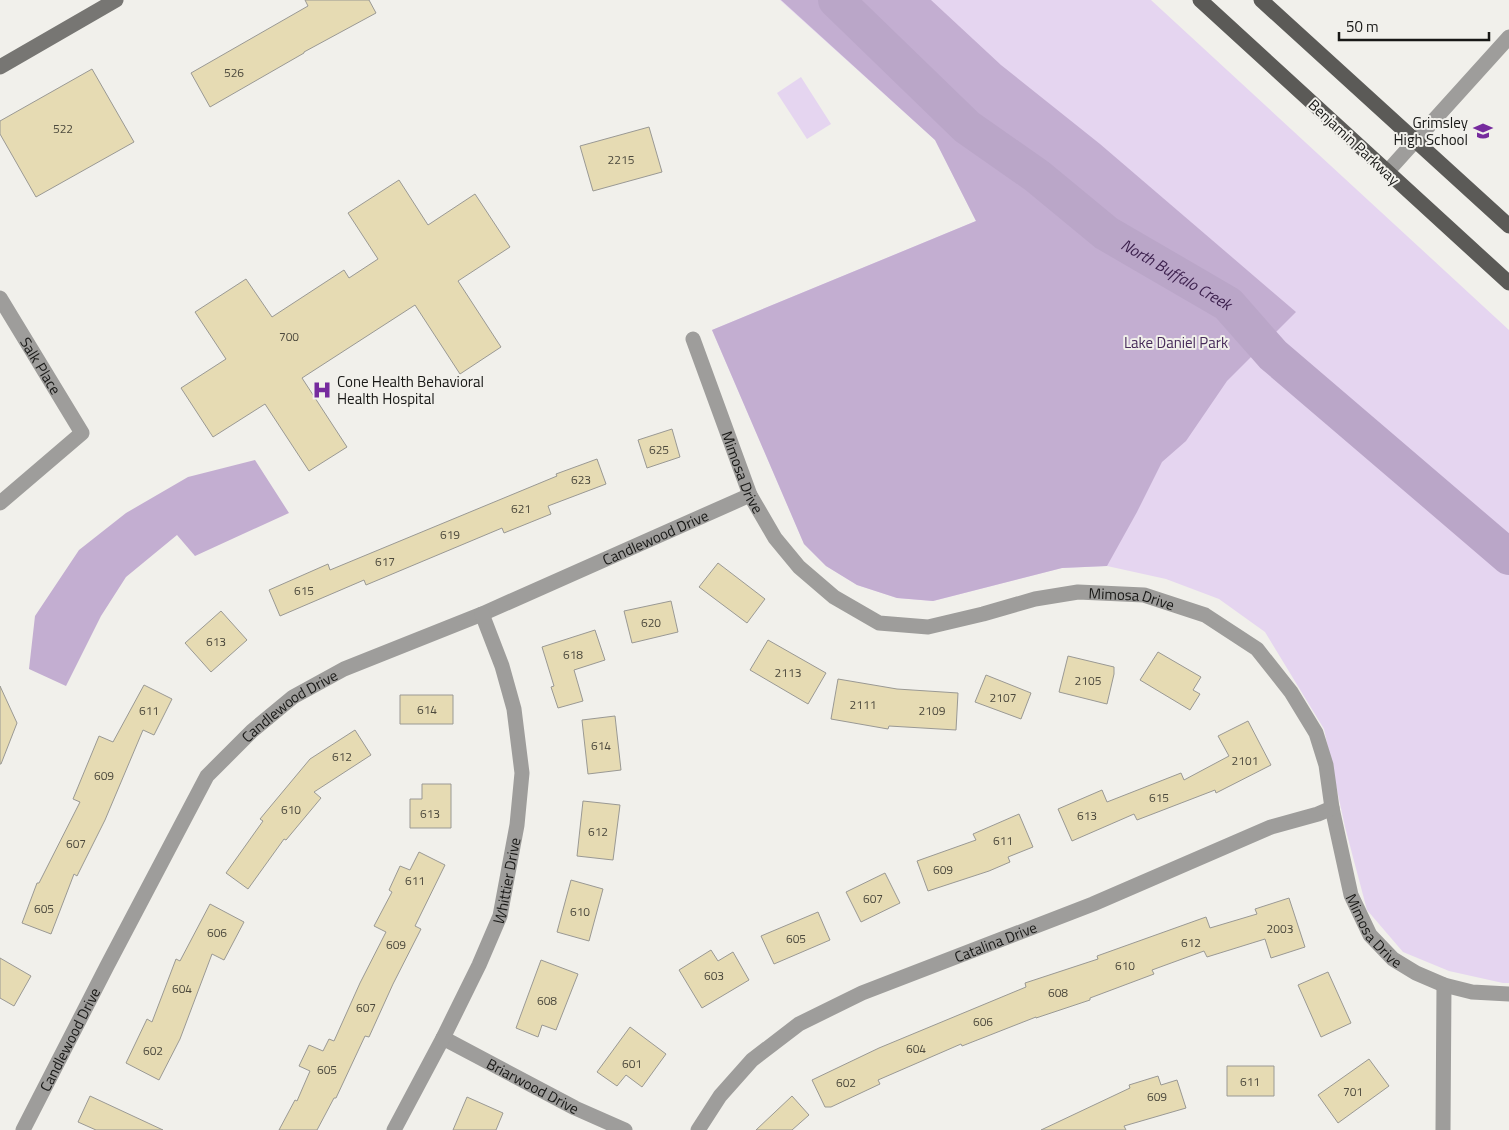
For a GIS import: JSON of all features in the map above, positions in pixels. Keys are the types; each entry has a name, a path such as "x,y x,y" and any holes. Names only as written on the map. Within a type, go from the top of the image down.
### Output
{"main road":[{"name":"Benjamin Parkway","path":"1200,0 1509,283"},
{"path":"1262,0 1509,226"}],"street":[{"path":"0,67 116,0"},
{"path":"1387,172 1509,37"},
{"name":"Salk Place","path":"0,298 82,433 0,503"},
{"name":"Mimosa Drive","path":"693,339 750,495 775,538 799,566 834,597 879,623 928,627 984,614 1035,599 1078,592 1144,595 1205,615 1256,649 1291,692 1316,733 1326,765 1332,808 1351,895 1370,935 1393,959 1416,973 1444,985 1472,992 1509,994"},
{"name":"Candlewood Drive","path":"22,1130 207,776 252,731 293,697 344,669 482,614 750,495"},
{"name":"Whittier Drive","path":"394,1130 443,1038 479,965 500,916 517,825 522,773 514,709 502,666 482,614"},
{"name":"Catalina Drive","path":"698,1130 720,1096 752,1060 798,1024 862,993 1093,904 1271,827 1318,814 1332,808"},
{"path":"1443,1130 1444,985"},
{"name":"Briarwood Drive","path":"443,1038 575,1108 625,1130"}],"green space":[{"name":"Lake Daniel Park","path":"780,0 1151,0 1509,330 1509,983 1449,971 1403,952 1367,910 1345,827 1324,729 1265,632 1219,599 1166,579 1107,566 1062,568 933,601 897,598 857,585 826,566 804,544 712,330 976,221 935,140"},
{"path":"781,0 931,0 1001,65 1100,144 1296,312 1227,381 1186,441 1162,462 1107,566 1062,568 933,601 897,598 857,585 826,566 804,544 712,330 976,221 935,140"},
{"path":"801,77 831,124 807,139 777,93"},
{"path":"255,460 289,513 195,556 177,535 126,577 101,616 66,686 29,669 35,616 79,550 126,513 188,477"}],"building":[{"path":"305,0 369,0 376,13 304,52 210,107 191,73 308,6"},
{"path":"92,69 134,142 36,197 0,134 0,121"},
{"path":"649,127 662,172 593,191 580,146"},
{"path":"399,180 428,225 475,194 510,247 458,281 501,347 460,374 415,305 302,378 347,447 309,471 265,404 213,437 181,388 226,359 195,312 246,279 272,317 344,270 349,278 378,259 348,213"},
{"path":"672,429 680,457 647,468 638,440"},
{"path":"597,459 606,484 548,506 551,514 504,533 502,528 366,585 364,580 280,616 269,590 328,564 330,570 557,476 556,474"},
{"path":"718,563 765,599 747,623 699,587"},
{"path":"671,601 678,632 632,643 624,611"},
{"path":"221,611 247,640 211,672 185,643"},
{"path":"595,630 605,660 574,670 583,701 558,708 551,687 554,686 542,647"},
{"path":"768,640 826,673 808,704 750,670"},
{"path":"1158,652 1201,677 1193,690 1200,694 1190,710 1140,680"},
{"path":"1068,656 1114,667 1107,704 1059,692"},
{"path":"986,675 1031,693 1021,719 975,702"},
{"path":"838,679 897,689 958,693 956,730 889,726 888,729 831,719"},
{"path":"144,685 172,699 154,735 143,730 105,820 77,876 74,874 51,934 22,923 37,883 39,883 80,802 73,799 99,736 113,742"},
{"path":"0,686 17,723 1,764 0,764"},
{"path":"400,695 453,695 453,724 400,724"},
{"path":"615,716 621,770 588,774 582,720"},
{"path":"1248,721 1271,765 1216,793 1215,790 1137,820 1134,814 1072,841 1058,809 1102,790 1107,802 1181,773 1184,780 1229,756 1218,736"},
{"path":"355,730 371,755 314,792 321,798 286,840 284,839 248,889 226,873 263,821 260,819 310,759"},
{"path":"422,784 451,784 451,828 410,828 410,799 422,799"},
{"path":"583,801 620,805 613,860 577,856"},
{"path":"1019,814 1033,847 1008,857 1010,862 989,871 928,891 917,861 976,840 973,834"},
{"path":"419,852 445,865 415,926 421,929 369,1037 365,1036 336,1098 334,1098 317,1130 279,1130 295,1100 297,1101 310,1071 299,1066 309,1045 323,1051 329,1039 334,1041 360,983 386,932 374,926 392,892 389,890 400,866 410,870"},
{"path":"885,873 900,903 861,922 846,892"},
{"path":"571,880 603,889 589,941 557,932"},
{"path":"1289,898 1305,947 1271,958 1265,939 1207,957 1204,951 1152,970 1154,974 1090,998 1090,1000 1036,1017 962,1046 961,1044 878,1080 880,1084 831,1107 825,1107 812,1080 879,1048 1026,987 1025,983 1098,959 1097,956 1206,917 1210,928 1257,914 1255,909"},
{"path":"210,904 244,922 224,960 212,954 180,1039 159,1080 126,1063 147,1019 152,1022 176,959 180,961"},
{"path":"818,912 830,940 774,964 761,936"},
{"path":"711,950 718,961 733,952 749,980 702,1008 679,970"},
{"path":"0,958 31,976 14,1006 0,998"},
{"path":"541,960 578,974 556,1030 542,1025 538,1037 516,1028"},
{"path":"1328,972 1351,1023 1321,1037 1298,985"},
{"path":"630,1027 666,1054 642,1087 626,1075 617,1086 597,1072"},
{"path":"1369,1059 1389,1086 1338,1123 1318,1095"},
{"path":"1227,1066 1274,1066 1274,1096 1227,1096"},
{"path":"1158,1076 1161,1085 1177,1080 1186,1108 1124,1126 1126,1130 1041,1130 1130,1088 1129,1085"},
{"path":"90,1096 163,1130 96,1130 78,1122"},
{"path":"792,1096 809,1115 792,1130 756,1130"},
{"path":"467,1097 503,1113 496,1130 453,1130"}],"waterway":[{"name":"North Buffalo Creek","path":"836,0 967,127 1037,176 1106,233 1228,304 1273,355 1509,557"}],"place":[{"name":"Grimsley High School","path":"1483,131"},
{"name":"Cone Health Behavioral Health Hospital","path":"322,390"}]}
